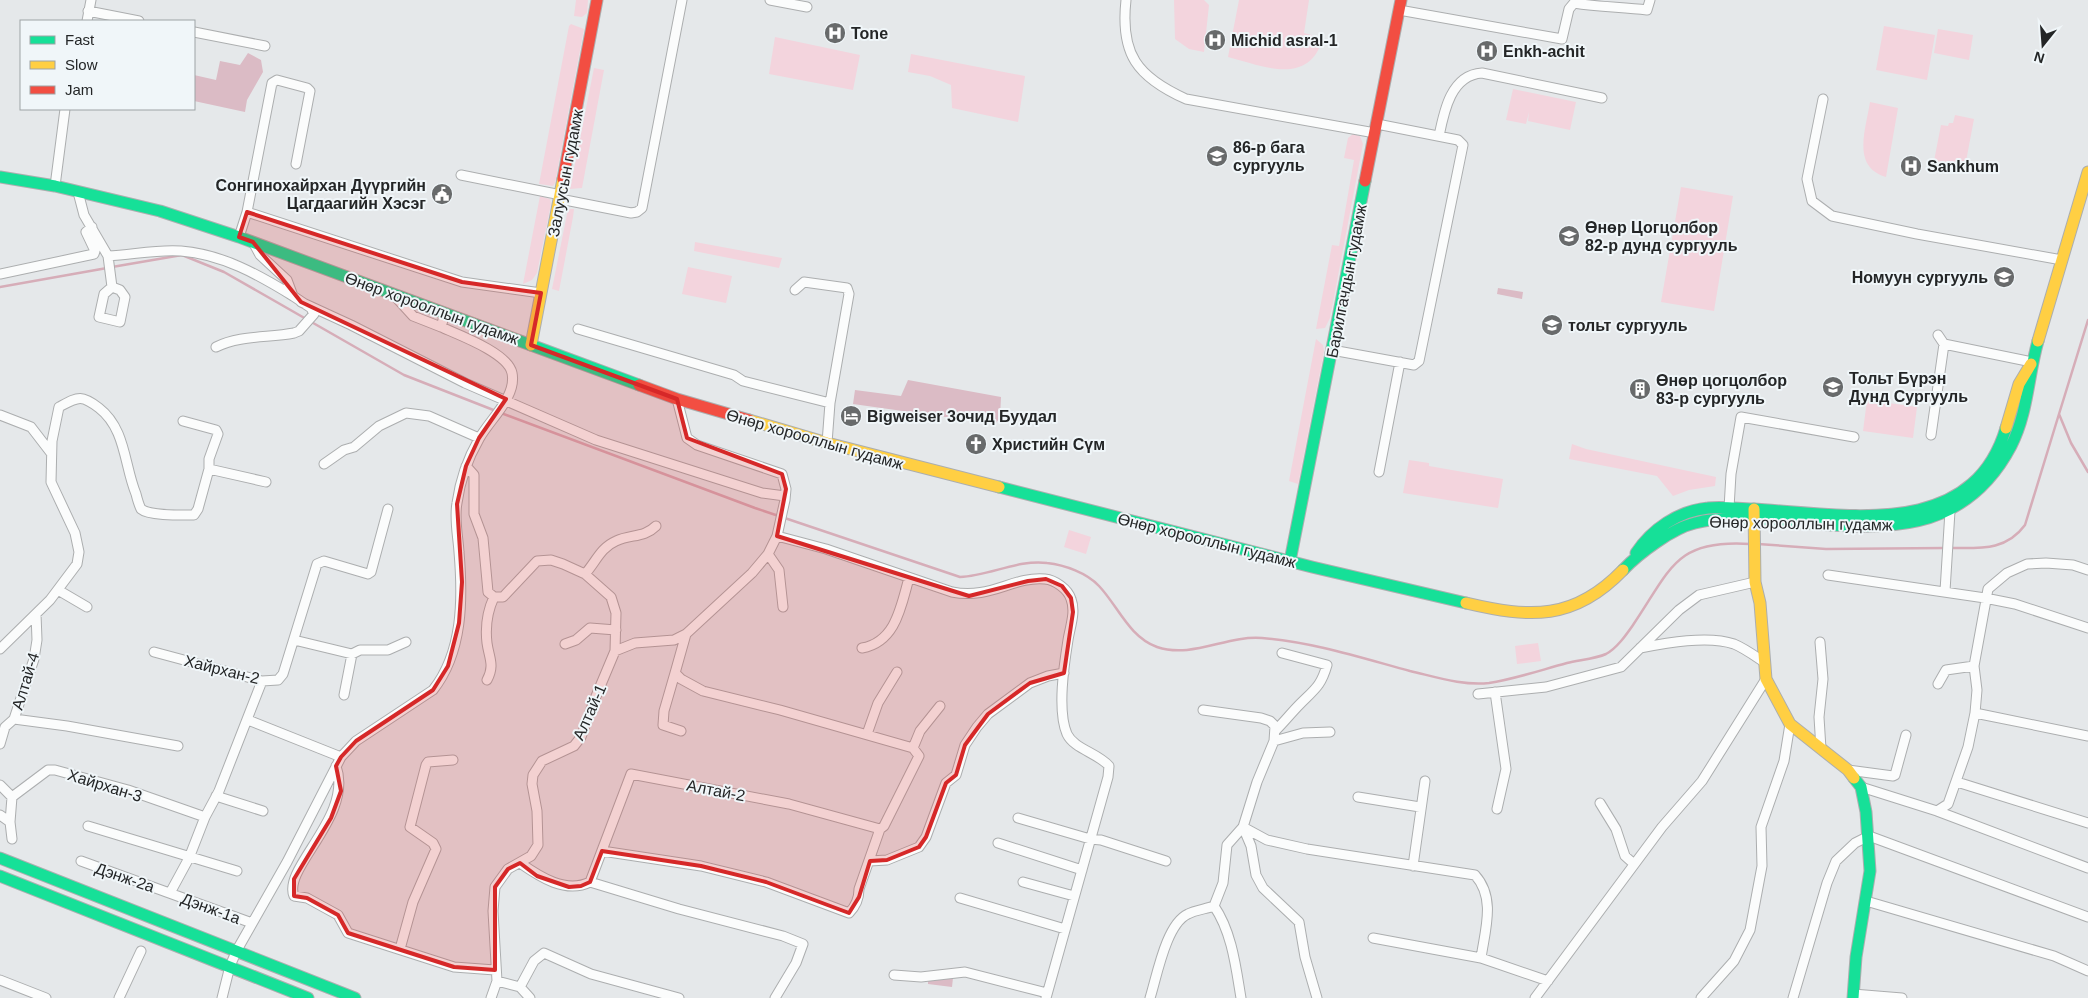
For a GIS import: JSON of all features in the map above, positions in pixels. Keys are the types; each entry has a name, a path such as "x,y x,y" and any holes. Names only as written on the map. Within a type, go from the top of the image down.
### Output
{"main road":[{"name":"Залуусын гудамж","path":"531,345 561,197 597,0"},
{"name":"Барилгачдын гудамж","path":"1290,561 1400,5"},
{"name":"Өнөр хорооллын гудамж","path":"0,177 55,186 160,211 253,242 677,399 827,443 1290,561 1507,613 1530,615 1548,613 1585,600 1611,582 1633,560 1673,531 1692,523 1717,519 1875,527 1905,525 1929,520 1950,511 1983,490 2007,456 2030,388 2032,362 2088,172"},
{"name":"Өнөр хорооллын гудамж","path":"1633,560 1640,548 1668,522 1688,512 1708,508 1729,508 1754,520 1875,516 1926,510 1949,500 1975,482 1991,461 2004,436 2019,383 2032,362"},
{"path":"1754,520 1755,582 1760,603 1766,679 1790,724 1848,770 1861,787 1869,836 1870,871 1859,932 1853,996"},
{"path":"0,858 355,998"},
{"path":"0,876 308,998"}],"street":[{"path":"86,20 91,0"},
{"path":"461,175 631,213 637,212 642,208 682,0"},
{"path":"770,0 807,7"},
{"path":"1126,0 1125,38 1134,59 1146,75 1161,88 1186,99 1439,136 1458,140 1463,144 1419,361 1414,365 1332,350"},
{"path":"1400,5 1562,39 1569,10 1574,3 1604,4 1647,10 1650,0"},
{"path":"88,11 134,20"},
{"path":"195,32 265,46"},
{"path":"1439,136 1444,107 1461,80 1473,74 1482,73 1602,98"},
{"path":"239,237 247,212 272,84 277,80 307,88 310,91 296,164"},
{"path":"1823,99 1807,179 1812,201 1832,216 1917,234 2062,260"},
{"path":"55,186 65,110"},
{"path":"78,192 84,215 108,257 111,283"},
{"path":"247,212 462,282 542,293"},
{"path":"0,274 94,254 96,251 86,232 92,227"},
{"path":"253,242 260,255 287,280 297,299 465,383 596,440 762,493 785,498"},
{"path":"108,257 180,251 222,259 259,276 314,310 312,318 302,329 294,333 256,336 224,342 216,347"},
{"path":"795,290 804,282 847,288 850,294 830,403 827,443"},
{"path":"222,998 230,966 237,950 341,757 356,741 433,690 448,666 459,623 462,582 456,522 457,504 466,466 479,438 505,400 513,381 512,372 508,363 496,354 441,327 413,316 392,293"},
{"path":"441,327 445,313"},
{"path":"578,329 734,375 743,381 830,403"},
{"path":"1931,434 1944,344 1938,335"},
{"path":"1944,344 2032,362"},
{"path":"1379,472 1400,362"},
{"path":"0,649 58,590 77,564 79,552 68,516 51,482 51,453 59,407 78,397 88,399 104,411 116,426 125,452 131,483 141,508 148,513 194,515 198,510 209,469 209,459 218,434 216,430 183,421"},
{"path":"615,651 635,643 674,640 686,634 752,572 768,554 777,536 785,498 785,483 782,474 696,444 687,438 677,399"},
{"path":"324,464 344,450 354,447 385,422 406,413 430,416 479,438"},
{"path":"0,415 31,427 51,453"},
{"path":"1729,508 1731,474 1742,417 1854,437"},
{"path":"466,466 474,475 474,514 483,538 488,592 494,597 487,613 487,644 493,664 487,680"},
{"path":"209,469 266,482"},
{"name":"Хайрхан-2","path":"154,652 262,681 278,680 283,674 317,564 319,561 324,561 368,574 371,572 388,509"},
{"path":"1945,591 1950,511"},
{"path":"585,574 600,551 616,541 644,536 656,526"},
{"path":"777,536 826,549 909,578 969,596 984,594 1028,581 1046,579 1062,586 1071,598 1073,612 1064,673 1063,714 1068,735 1074,742 1102,758 1109,766 1108,777 1046,996 965,972 921,977 894,974"},
{"path":"768,554 779,570 783,607"},
{"name":"Алтай-1","path":"491,998 497,981 493,911 495,887 508,869 531,856 538,845 537,811 532,784 533,775 542,761 574,746 582,738 594,701 615,651 616,630 616,613 611,597 585,574 551,560 536,561 503,597 494,597"},
{"path":"1937,811 1948,804 1975,713 1977,690 1974,666 1988,589 2007,573 2027,564 2073,565 2088,570"},
{"path":"1828,575 1945,591 2015,604 2088,628"},
{"path":"862,648 870,646 886,636 892,628 909,578"},
{"path":"1478,694 1546,687 1621,667 1679,610 1699,595 1755,582"},
{"path":"58,590 87,607"},
{"name":"Алтай-4","path":"0,744 5,727 14,719 34,659 37,640 36,614"},
{"path":"565,644 576,640 590,628 616,630"},
{"path":"681,731 663,725 664,711 686,634"},
{"path":"294,640 352,654 360,650 388,650 406,642"},
{"path":"1640,648 1669,642 1706,641 1733,643 1764,662"},
{"path":"1820,642 1823,679 1818,717 1822,749"},
{"path":"1214,906 1223,883 1227,845 1244,827 1257,782 1274,741 1276,730 1301,703 1312,695 1322,681 1327,665 1282,653"},
{"path":"344,695 352,654"},
{"path":"1938,684 1946,670 1974,666"},
{"path":"867,734 878,703 897,672"},
{"path":"602,850 701,866 756,880 849,914 859,897 859,889 880,829 884,826 915,767 918,756 913,748 867,734 702,691 681,679 675,673"},
{"path":"870,861 887,860 919,847 926,837 946,783 956,775 965,745 977,727 988,714 1030,683 1048,676 1064,673"},
{"path":"1535,998 1634,864 1702,781 1766,679"},
{"path":"170,893 189,858 205,817 216,796 262,681"},
{"path":"1495,692 1506,769 1497,809"},
{"path":"913,748 920,731 940,706"},
{"path":"1203,710 1261,718 1273,723 1276,730"},
{"path":"1975,713 2088,736"},
{"path":"14,719 67,726 178,746"},
{"path":"248,720 341,757"},
{"path":"1701,998 1734,961 1750,930 1762,866 1761,827 1784,761 1790,724"},
{"path":"1274,741 1303,733 1330,732"},
{"path":"1848,770 1892,776 1895,774 1906,735"},
{"path":"400,949 413,902 436,849 433,843 411,830 410,827 426,765 428,762 453,760"},
{"path":"336,766 341,779 341,791 331,818 294,879 292,891 294,896 307,898 338,915 348,933 454,967 495,970"},
{"name":"Хайрхан-3","path":"12,797 48,770 55,770 128,790 205,817"},
{"name":"Алтай-2","path":"590,882 631,774 789,804 880,829"},
{"path":"1413,866 1425,781"},
{"path":"1956,782 2088,823"},
{"path":"0,784 12,797 10,822 12,839"},
{"path":"1861,787 1937,811 2088,868"},
{"path":"216,796 263,811"},
{"path":"1358,797 1420,807"},
{"path":"1600,803 1616,829 1625,856 1634,864"},
{"path":"0,815 10,822"},
{"path":"1018,818 1090,839 1101,840 1166,861"},
{"path":"88,826 237,871"},
{"path":"1244,827 1267,840 1475,875 1483,883 1488,916 1480,958"},
{"path":"1244,827 1251,846 1256,875 1263,888 1298,922 1305,957 1317,998"},
{"path":"1793,998 1827,883 1836,861 1855,843 1869,836 2088,917"},
{"path":"998,843 1082,870"},
{"name":"Дэнж-2а","path":"81,861 170,893"},
{"path":"520,863 538,876 569,887 590,882 679,909 783,936 803,944 796,963 775,998"},
{"path":"1023,882 1074,896"},
{"name":"Дэнж-1а","path":"170,893 252,923"},
{"path":"960,898 1065,929"},
{"path":"1866,901 2054,956 2088,971"},
{"path":"1150,998 1169,937 1180,920 1188,913 1214,906"},
{"path":"1214,906 1222,917 1227,934 1235,962 1241,998"},
{"path":"1373,938 1480,958 1548,981"},
{"path":"119,998 141,951"},
{"path":"520,987 534,961 539,955 544,954 585,972 679,998"},
{"path":"0,980 46,998"},
{"path":"497,981 520,987 530,998"},
{"path":"1853,996 1902,998"}],"highlighted area":[{"path":"247,212 462,282 541,293 531,345 677,399 687,438 782,474 786,489 777,536 969,596 1028,581 1046,579 1062,586 1071,598 1073,612 1064,673 1030,683 988,714 965,745 956,775 946,783 926,837 919,847 887,860 870,861 859,897 849,913 766,882 701,866 602,851 590,882 581,886 569,887 537,876 520,863 508,869 495,887 495,970 454,967 348,933 338,915 307,898 294,896 294,879 331,818 341,791 336,766 341,757 356,741 433,690 448,666 459,623 462,582 457,504 466,466 479,438 506,399 301,302 253,242 239,237"}],"shaded area":[{"path":"576,0 588,0 587,13 582,17 574,16"},
{"path":"1174,0 1204,0 1209,5 1204,52 1189,49 1175,39"},
{"path":"1239,0 1309,0 1304,33 1323,38 1316,53 1307,63 1296,68 1283,69 1256,65 1228,57"},
{"path":"571,24 584,29 555,183 553,186 539,184 569,26"},
{"path":"1884,26 1935,35 1927,80 1876,70"},
{"path":"1938,29 1973,35 1969,60 1934,53"},
{"path":"775,37 860,55 853,90 769,74"},
{"path":"248,53 261,60 263,72 247,100 245,112 195,101 195,75 216,80 220,61 240,65"},
{"path":"911,54 1025,76 1018,122 952,108 951,85 930,76 908,72"},
{"path":"594,68 604,70 582,188 570,189"},
{"path":"1513,89 1576,102 1570,130 1528,121 1529,112 1526,124 1506,120"},
{"path":"1870,102 1898,108 1886,177 1875,172 1868,165 1865,156 1863,146 1864,135"},
{"path":"1955,115 1974,119 1964,172 1933,166 1941,125 1948,126 1949,123 1953,123"},
{"path":"1353,134 1360,136 1363,144 1330,318 1325,328 1316,329 1332,245 1339,246 1354,160 1344,158 1348,138"},
{"path":"1681,187 1733,196 1714,311 1661,302"},
{"path":"540,196 550,199 551,204 537,273 532,280 523,284"},
{"path":"568,209 574,209 559,291 552,289"},
{"path":"695,242 782,258 779,268 694,251"},
{"path":"688,267 732,276 726,303 682,294"},
{"path":"1498,288 1523,292 1522,299 1497,294"},
{"path":"1316,339 1323,345 1324,351 1298,484 1289,481"},
{"path":"908,380 1001,397 1000,418 995,424 853,404 855,390 901,396"},
{"path":"1867,400 1917,407 1913,438 1863,431"},
{"path":"1572,444 1586,449 1716,477 1715,486 1689,490 1673,496 1657,476 1569,459"},
{"path":"1409,460 1429,463 1429,466 1503,479 1498,508 1403,493"},
{"path":"1069,530 1091,537 1086,554 1064,547"},
{"path":"1538,643 1541,661 1517,664 1515,646"},
{"path":"953,978 952,987 928,984 928,980"}],"waterway":[{"path":"112,267 182,255 224,272 404,375 496,411"},
{"path":"0,287 107,268"},
{"path":"2088,320 2059,414 2071,443 2088,472"},
{"path":"501,413 755,508 960,577 1036,562 1068,568 1094,581 1106,594 1131,629 1147,642 1157,647 1183,650 1249,638 1281,640 1319,647 1430,676 1469,683 1489,683 1518,677 1606,654 1624,637 1667,573 1678,562 1690,553 1705,547 1725,544 1750,544"},
{"path":"1951,548 1982,548 2001,544 2010,540 2025,525 2059,414"},
{"path":"1758,544 1826,549 1945,548"}],"traffic: fast":[{"path":"0,177 55,186 160,211 239,237 639,385"},
{"path":"1290,561 1365,181"},
{"path":"1623,570 1647,549 1677,530 1695,523 1726,519 1747,519 1846,526 1879,526 1910,522 1939,514 1966,500 1990,477 2011,446 2017,433 2038,341"},
{"path":"1636,553 1650,536 1676,517 1708,508 1725,507 1864,516 1901,513 1935,505 1965,489 1989,464 2006,428"},
{"path":"999,487 1312,567 1466,603"},
{"path":"1853,998 1856,957 1870,871 1866,812 1861,787 1854,778"},
{"path":"0,858 355,998"},
{"path":"0,876 308,998"}],"traffic: slow":[{"path":"2038,341 2088,172"},
{"path":"531,345 563,179"},
{"path":"2006,428 2019,384 2031,364"},
{"path":"749,420 827,443 999,487"},
{"path":"1754,509 1755,582 1760,603 1766,679 1790,724 1848,770 1854,778"},
{"path":"1466,603 1531,613 1550,611 1569,607 1587,599 1605,587 1623,570"}],"traffic: jam":[{"path":"563,179 597,0"},
{"path":"1365,181 1401,0"},
{"path":"639,385 677,399 749,420"}],"place":[{"name":"Tone","path":"835,33"},
{"name":"Michid asral-1","path":"1215,40"},
{"name":"Enkh-achit","path":"1487,51"},
{"name":"86-р бага сургууль","path":"1217,156"},
{"name":"Sankhum","path":"1911,166"},
{"name":"Сонгинохайрхан Дүүргийн Цагдаагийн Хэсэг","path":"442,194"},
{"name":"Өнөр Цогцолбор 82-р дунд сургууль","path":"1569,236"},
{"name":"Номуун сургууль","path":"2004,277"},
{"name":"тольт сургууль","path":"1552,325"},
{"name":"Тольт Бүрэн Дунд Сургууль","path":"1833,387"},
{"name":"Өнөр цогцолбор 83-р сургууль","path":"1640,389"},
{"name":"Bigweiser 3очид Буудал","path":"851,416"},
{"name":"Христийн Сүм","path":"976,444"}]}
